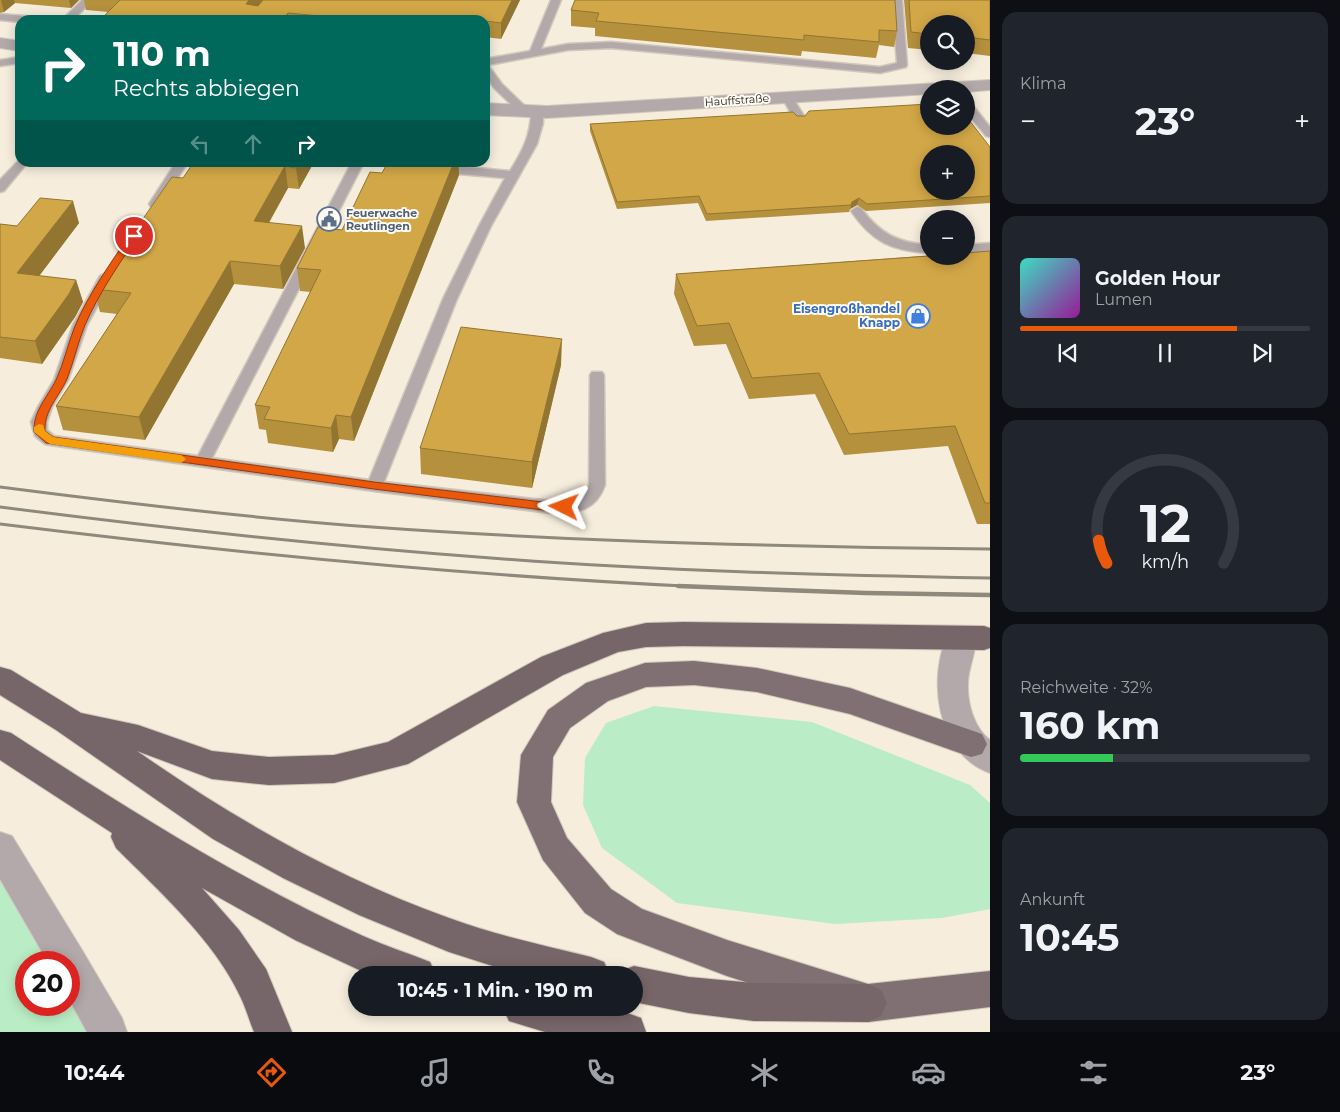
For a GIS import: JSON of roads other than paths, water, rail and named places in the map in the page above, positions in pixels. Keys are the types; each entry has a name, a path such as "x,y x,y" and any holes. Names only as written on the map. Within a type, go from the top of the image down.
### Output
{"highway":[{"path":"75,725 138,738 212,765 269,771 334,769 396,754 552,666 614,641 646,635 684,634 981,640"},
{"path":"0,679 75,725 189,806 247,841 379,907 450,935 556,966"},
{"path":"0,743 96,806 190,863 290,919 341,944 395,966"},
{"path":"96,806 171,880 231,948 254,984 273,1032"},
{"path":"643,986 689,995 754,1002 868,1003"},
{"path":"557,1016 627,1032"}],"main road":[{"path":"981,752 918,724 850,701 757,680 694,673 645,675 597,692 559,719 537,755 534,802 555,850 598,901 630,922 726,958 868,1003 990,989"}],"street":[{"path":"0,43 15,45"},
{"name":"Hauffstraße","path":"975,86 990,85"},
{"name":"Hauffstraße","path":"490,109 531,112 920,90"},
{"path":"981,640 954,668 952,697 962,728 981,752"},
{"path":"0,847 5,852 61,951"},
{"path":"80,984 108,1032"}],"lane":[{"path":"72,15 88,0"},
{"path":"534,53 556,0"},
{"path":"490,61 568,47 611,45 880,70 902,65 897,0"},
{"path":"0,16 15,18"},
{"path":"0,63 15,61"},
{"path":"374,486 429,345 492,211 533,143 538,120 531,112 498,86 490,74"},
{"path":"786,97 800,118"},
{"path":"975,115 990,134"},
{"path":"0,188 18,167"},
{"path":"147,216 179,167"},
{"path":"202,462 355,167"},
{"path":"435,167 513,176"},
{"path":"857,211 873,233 892,242 920,247"},
{"path":"975,248 990,247"},
{"path":"114,265 80,325 61,380 39,422 40,432 50,440 374,486 551,507 575,506 586,504 596,492 598,485 597,375"}],"railway":[{"path":"0,487 232,515 449,532 681,543 990,549"},
{"path":"0,507 307,542 553,562 741,572 990,578"},
{"path":"0,524 176,545 439,570 702,587"},
{"path":"678,586 702,587"},
{"path":"702,587 990,595"}],"place":[{"name":"Feuerwache Reutlingen","path":"329,219"},
{"name":"Eisengroßhandel Knapp","path":"918,316"}]}
